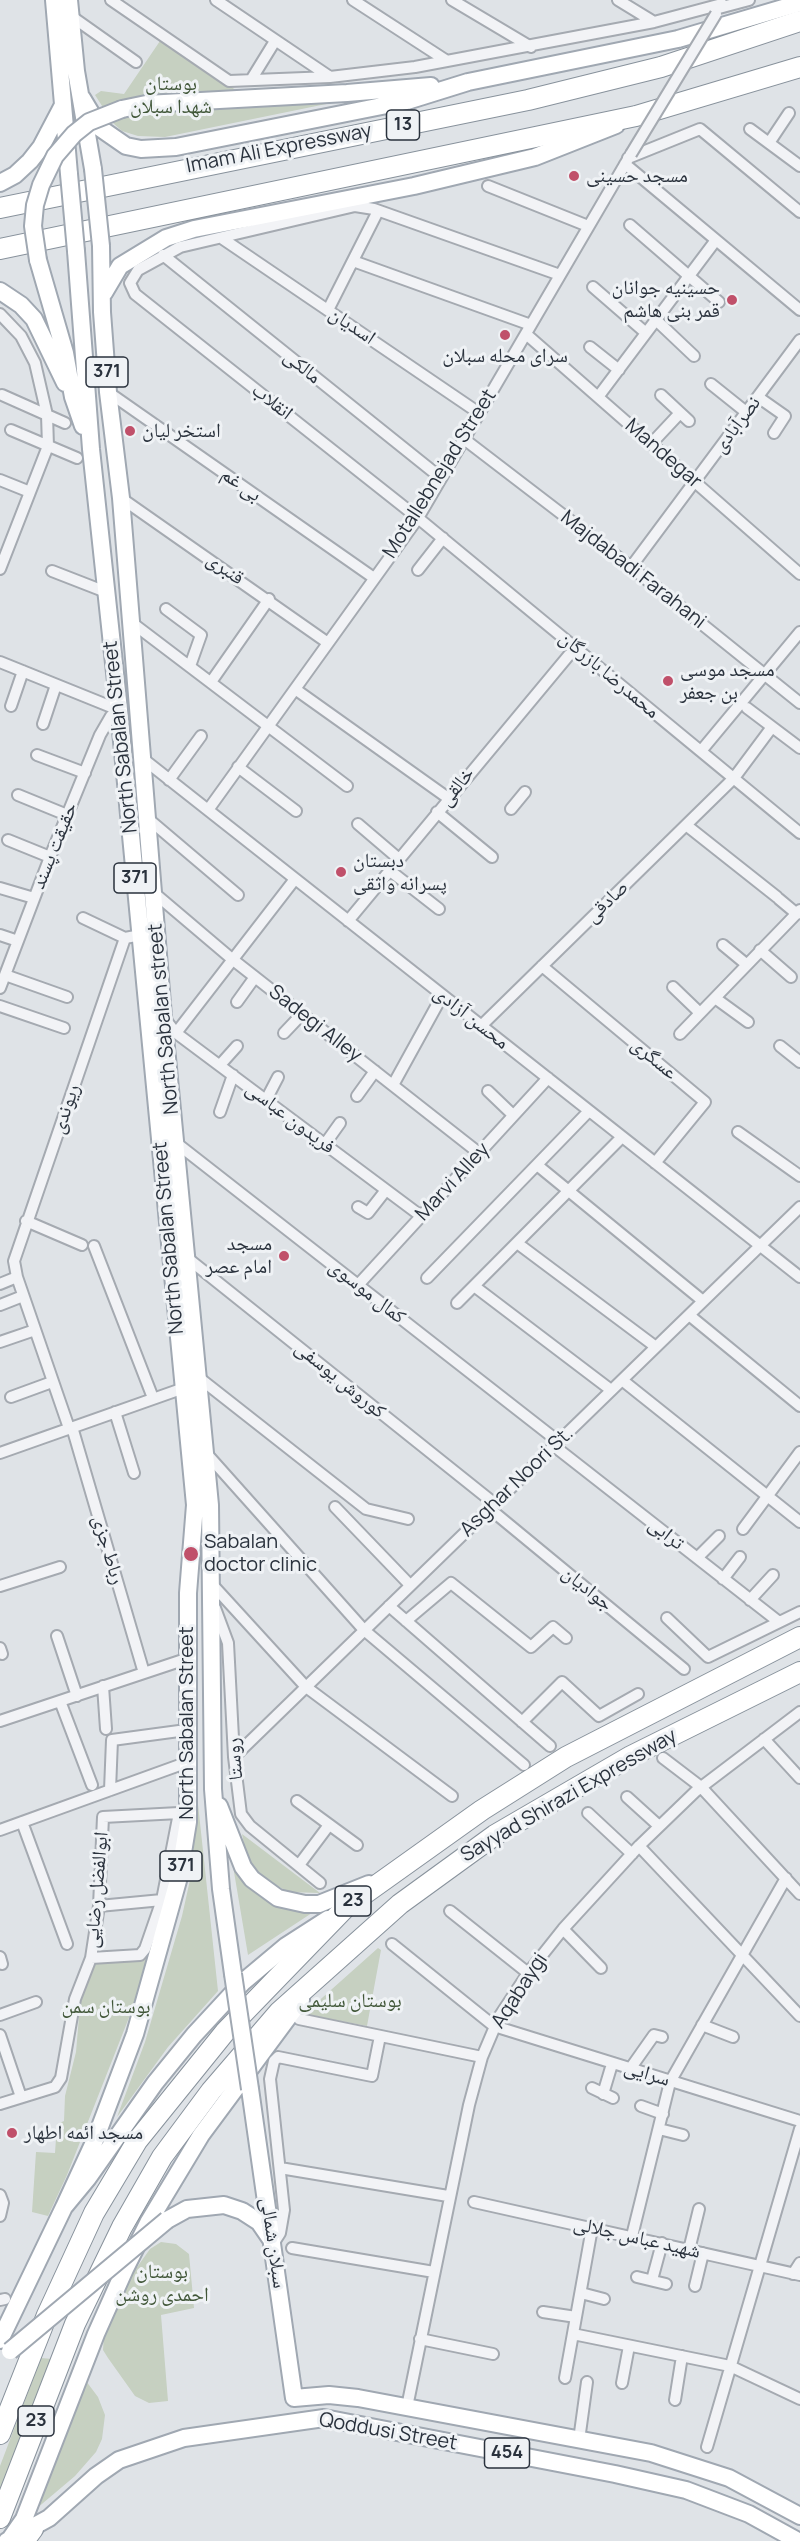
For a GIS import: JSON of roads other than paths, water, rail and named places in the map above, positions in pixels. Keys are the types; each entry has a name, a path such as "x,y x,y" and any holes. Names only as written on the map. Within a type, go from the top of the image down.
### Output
{"highway":[{"name":"Imam Ali Expressway","path":"0,208 528,100 661,67 800,21"},
{"name":"Imam Ali Expressway","path":"0,249 636,116 800,67"},
{"name":"Sayyad Shirazi Expressway","path":"0,2434 47,2315 90,2223 136,2141 225,2032 346,1907 384,1878 566,1757 800,1637"},
{"name":"Sayyad Shirazi Expressway","path":"0,2518 75,2324 122,2227 162,2157 211,2091 256,2038 333,1962 400,1904 495,1835 631,1756 800,1672"}],"main road":[{"name":"371","path":"54,0 62,106"},
{"path":"82,98 99,128 111,137 141,150 156,149 407,100 468,82 678,39 800,3"},
{"name":"371","path":"70,8 76,71 82,98"},
{"path":"84,453 65,353 38,260 33,226 35,205 47,169 61,146 89,122 122,108 155,103 347,93 468,82"},
{"name":"North Sabalan street","path":"82,98 101,246 102,312 108,392 121,498 163,1016 186,1257 193,1384 205,1452 210,1505 210,1582"},
{"name":"North Sabalan Street","path":"62,106 76,251 84,453 106,592 124,757 133,937 193,1384 195,1505 188,1593 188,1822 179,1877 135,2034 111,2100 63,2207"},
{"path":"0,183 15,175 30,161 41,147 62,106"},
{"path":"102,312 104,292 120,266 166,238 194,229 409,187 535,157 577,142 636,116"},
{"path":"0,291 21,305 34,319 73,397"},
{"path":"124,757 142,758"},
{"name":"371","path":"210,1582 213,1789"},
{"path":"213,1789 243,1867 252,1879 278,1898 305,1904 319,1904 384,1878"},
{"name":"سبلان شمالی","path":"213,1789 221,1889 294,2398"},
{"path":"63,2207 88,2178 155,2083 216,2009 266,1961 346,1907"},
{"path":"18,2538 96,2334 124,2268 148,2223 201,2135 288,2017 333,1962"},
{"path":"3,2350 166,2220 187,2210 224,2205 242,2211 259,2222 273,2244"},
{"name":"371","path":"3,2350 63,2207"},
{"name":"454","path":"294,2398 338,2396 651,2453 702,2467 757,2491 800,2516"},
{"name":"Qoddusi Street","path":"18,2538 49,2518 84,2485 119,2460 170,2442 238,2428 324,2418 686,2490 749,2514 798,2541"}],"street":[{"path":"111,0 229,81 330,77 447,61 531,47 749,0"},
{"path":"216,0 330,77"},
{"path":"353,0 447,61"},
{"path":"618,0 654,22"},
{"path":"457,1 531,47"},
{"name":"Motallebnejad Street","path":"208,810 418,518 588,226 720,7"},
{"path":"70,8 136,62"},
{"path":"251,80 275,41"},
{"path":"769,143 789,113"},
{"path":"800,212 700,129 628,159 716,240 800,310"},
{"path":"750,129 800,166"},
{"path":"488,186 588,226"},
{"path":"163,255 180,247 223,239 355,206 378,211 560,275"},
{"path":"328,310 378,211"},
{"path":"630,225 718,302"},
{"name":"اسدیان","path":"223,239 479,413"},
{"path":"598,397 716,240"},
{"name":"انقلاب","path":"163,255 134,274 130,283 135,294 418,518"},
{"name":"مالکی","path":"163,255 441,478"},
{"path":"353,261 528,330"},
{"path":"593,287 646,333"},
{"path":"0,314 21,336 35,363 47,415 48,446 30,492 4,546 0,568"},
{"path":"656,320 694,356"},
{"name":"Mandegar","path":"528,330 598,397 800,574"},
{"name":"نصرآبادی","path":"631,567 800,340"},
{"path":"590,347 619,370"},
{"path":"711,384 746,412"},
{"name":"بی غم","path":"108,392 374,578"},
{"path":"2,395 65,423"},
{"path":"661,395 689,422"},
{"path":"758,396 785,416 774,433"},
{"path":"651,444 680,413"},
{"path":"11,430 48,446 84,453"},
{"name":"Majdabadi Farahani","path":"464,439 631,567 800,703"},
{"path":"0,480 30,492"},
{"name":"قنبری","path":"121,498 269,599 328,643"},
{"name":"محمدرضا بازرگان","path":"418,518 800,833"},
{"path":"418,570 443,538"},
{"path":"52,571 106,592"},
{"path":"211,682 269,599"},
{"path":"166,609 201,635 190,666"},
{"path":"131,622 347,786"},
{"path":"700,751 800,632"},
{"name":"خالقی","path":"348,921 569,655"},
{"path":"0,662 119,710"},
{"path":"11,706 23,671"},
{"path":"43,724 56,685"},
{"path":"295,689 448,798"},
{"path":"747,708 800,748"},
{"name":"حقیقت پسند","path":"0,988 100,735 111,716 119,710"},
{"name":"صادقی","path":"481,1026 734,778 772,727"},
{"path":"169,780 201,736"},
{"path":"37,755 85,773"},
{"name":"محسن آزادی","path":"142,758 800,1278"},
{"path":"238,767 296,811"},
{"path":"511,809 525,792"},
{"path":"18,795 67,815"},
{"path":"437,812 492,858"},
{"path":"146,817 238,895"},
{"path":"358,824 399,859"},
{"path":"681,1034 798,912 686,825"},
{"path":"8,840 50,857"},
{"path":"389,870 439,909"},
{"path":"176,1033 295,879"},
{"path":"0,888 34,898"},
{"name":"Sadegi Alley","path":"153,892 255,978 479,1153"},
{"path":"83,918 133,937"},
{"path":"0,935 18,941"},
{"name":"ریوندی","path":"70,1428 52,1382 17,1277 14,1261 26,1221 133,937"},
{"path":"723,945 746,964"},
{"path":"760,950 791,977"},
{"name":"عسگری","path":"542,966 705,1102 656,1163"},
{"path":"5,975 67,997"},
{"path":"237,1002 255,978"},
{"path":"673,987 700,1013"},
{"path":"393,1085 442,996"},
{"path":"715,998 747,1022"},
{"path":"0,1006 64,1028"},
{"path":"284,1033 302,1014"},
{"name":"فریدون عباسی","path":"163,1016 176,1033 421,1216"},
{"path":"220,1065 237,1046"},
{"path":"780,1046 800,1062"},
{"path":"357,1096 375,1071"},
{"path":"220,1112 233,1075"},
{"path":"266,1100 279,1077"},
{"name":"Marvi Alley","path":"358,1285 548,1078"},
{"path":"488,1091 513,1115"},
{"path":"427,1278 589,1111"},
{"path":"325,1144 340,1123"},
{"path":"738,1132 800,1176"},
{"path":"457,1304 622,1137"},
{"name":"کمال موسوی","path":"175,1142 556,1444"},
{"path":"537,1165 567,1192 704,1301"},
{"path":"358,1207 368,1213 386,1190"},
{"name":"Asghar Noori St.","path":"234,1757 800,1207"},
{"path":"26,1221 82,1245"},
{"path":"517,1243 656,1347"},
{"path":"94,1246 153,1398"},
{"name":"کوروش یوسفی","path":"186,1257 492,1506"},
{"path":"0,1284 17,1277"},
{"path":"474,1286 612,1390"},
{"path":"0,1305 24,1296"},
{"path":"689,1315 800,1406"},
{"path":"0,1342 35,1330"},
{"path":"622,1380 800,1522"},
{"path":"11,1397 52,1382"},
{"path":"0,1453 193,1384 372,1512 408,1518"},
{"path":"115,1412 134,1473"},
{"name":"رباط جزی","path":"70,1428 144,1673"},
{"name":"ترابی","path":"556,1444 778,1622"},
{"path":"205,1452 364,1630 524,1765"},
{"path":"743,1529 800,1452"},
{"name":"جوادیان","path":"492,1506 684,1669"},
{"path":"335,1507 410,1586"},
{"path":"697,1558 718,1536"},
{"path":"723,1579 740,1557"},
{"path":"0,1586 60,1567"},
{"path":"750,1600 773,1575"},
{"path":"210,1582 306,1688 452,1796"},
{"path":"406,1621 451,1583 531,1647 553,1627 566,1638"},
{"name":"روستا","path":"212,1602 228,1642 234,1757 244,1820 320,1883"},
{"path":"389,1606 550,1746"},
{"path":"667,1618 708,1657 800,1612"},
{"path":"57,1636 77,1696"},
{"path":"0,1721 189,1658"},
{"path":"522,1722 562,1682 599,1716 638,1694"},
{"path":"103,1686 106,1728"},
{"path":"60,1701 92,1785"},
{"name":"Aqabaygi","path":"407,2407 448,2196 482,2057 494,2026 528,1973 563,1929 635,1850 701,1787 800,1712"},
{"path":"110,1790 111,1743 115,1739 179,1731"},
{"path":"764,1739 800,1778"},
{"path":"663,1758 701,1787 800,1894"},
{"path":"0,1830 189,1762"},
{"path":"627,1797 659,1827"},
{"path":"297,1801 357,1845"},
{"name":"ابوالفضل رضایی","path":"0,2104 59,2084 75,2000 91,1958 99,1906 103,1817 179,1813 162,1900 145,1949 140,1954 91,1958"},
{"path":"588,1813 635,1850 742,1955 800,2016"},
{"path":"22,1822 67,1944"},
{"path":"299,1865 329,1825"},
{"path":"632,2236 670,2082 786,1878"},
{"path":"99,1906 162,1900"},
{"path":"450,1911 528,1973"},
{"path":"563,1929 601,1968"},
{"path":"392,1944 494,2026"},
{"path":"0,2015 36,2002"},
{"path":"299,2019 482,2057"},
{"path":"702,2025 733,2037"},
{"name":"سرایی","path":"494,2026 800,2121"},
{"path":"0,2035 21,2097"},
{"path":"630,2069 654,2035 662,2037"},
{"path":"273,2244 284,2223 270,2072 274,2061 278,2057 372,2076 380,2036"},
{"path":"592,2088 608,2096 612,2064"},
{"path":"641,2106 663,2114"},
{"path":"659,2129 683,2134"},
{"path":"707,2447 758,2266 800,2129"},
{"path":"280,2168 448,2196"},
{"path":"0,2195 3,2203 0,2216"},
{"name":"شهید عباس جلالی","path":"474,2202 796,2275"},
{"path":"689,2250 699,2209"},
{"path":"565,2378 592,2228"},
{"path":"652,2280 662,2243"},
{"path":"292,2248 434,2272"},
{"path":"695,2286 703,2253"},
{"path":"796,2275 800,2263"},
{"path":"637,2277 666,2284"},
{"path":"581,2293 604,2299"},
{"path":"543,2312 576,2317"},
{"path":"573,2334 730,2366 800,2399"},
{"path":"420,2339 494,2354"},
{"path":"622,2383 629,2346"},
{"path":"675,2400 682,2356"},
{"path":"579,2440 587,2382"}],"place":[{"name":"مسجد حسینی","path":"574,176"},
{"name":"حسینیه جوانان قمر بنی هاشم","path":"732,300"},
{"name":"سرای محله سبلان","path":"505,335"},
{"name":"استخر لیان","path":"130,431"},
{"name":"مسجد موسی بن جعفر","path":"668,681"},
{"name":"دبستان پسرانه واثقی","path":"341,872"},
{"name":"مسجد امام عصر","path":"284,1256"},
{"name":"Sabalan doctor clinic","path":"191,1554"},
{"name":"مسجد ائمه اطهار","path":"12,2133"}],"park label":[{"name":"بوستان شهدا سبلان","path":"171,96"},
{"name":"بوستان سلیمی","path":"350,2001"},
{"name":"بوستان سمن","path":"106,2007"},
{"name":"بوستان احمدی روشن","path":"162,2284"}]}
